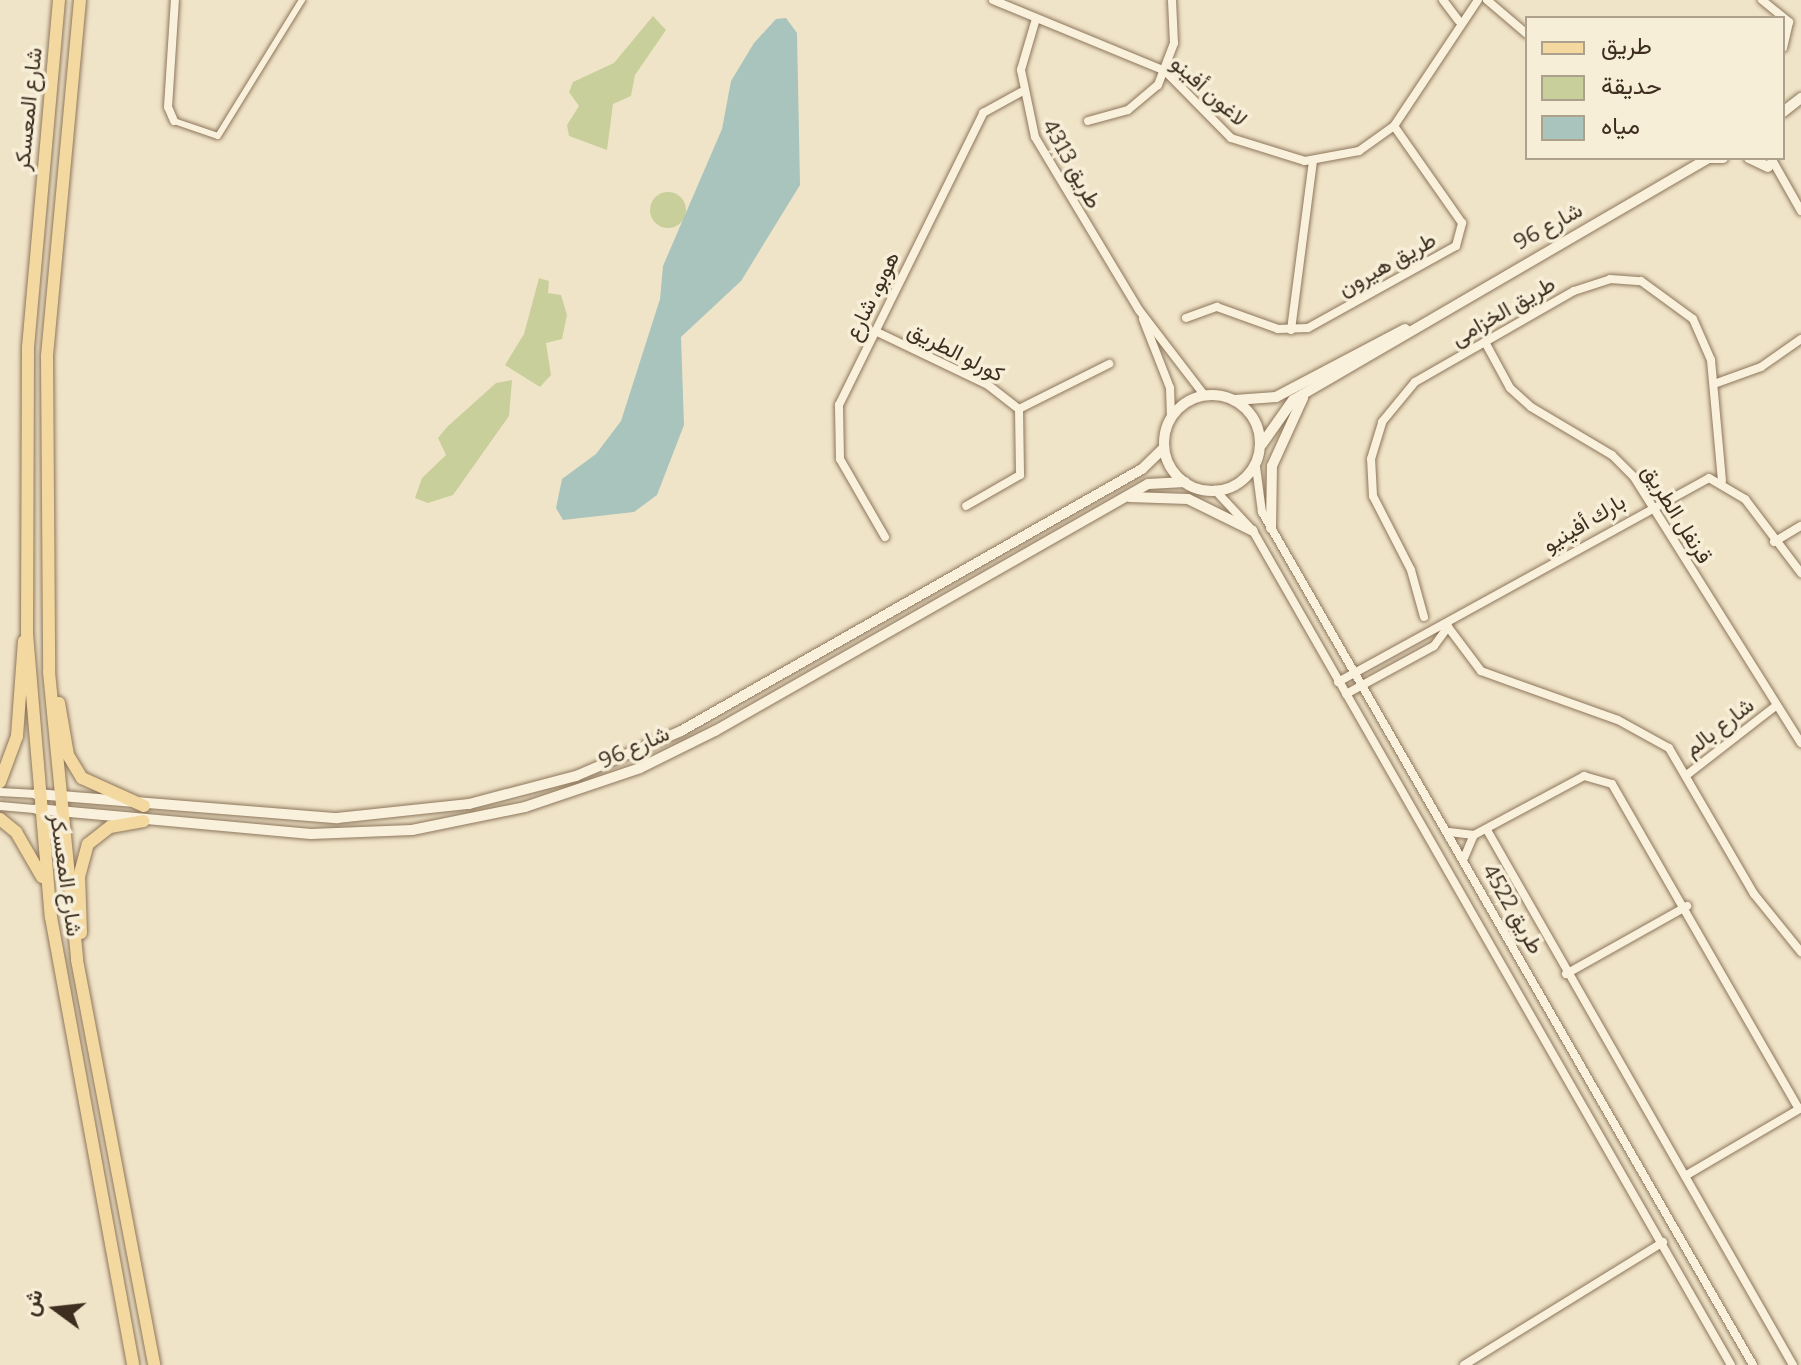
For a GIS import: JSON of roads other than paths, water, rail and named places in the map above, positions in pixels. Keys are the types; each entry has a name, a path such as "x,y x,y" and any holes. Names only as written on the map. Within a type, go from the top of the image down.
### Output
{"main road":[{"name":"شارع المعسكر","path":"59,0 28,347 27,634 37,809 72,1065 133,1365"},
{"name":"شارع المعسكر","path":"80,0 47,357 49,672 57,796 77,960 154,1365"},
{"path":"0,782 17,736 19,656 27,634"},
{"path":"49,672 77,772 96,788 144,806"},
{"path":"0,819 25,844 47,887"},
{"path":"77,960 84,851 110,827 143,821"}],"street":[{"path":"175,0 174,121 218,136 302,0"},
{"name":"لاغون أفينو","path":"993,0 1035,22 1165,71 1242,145 1313,161 1359,151 1394,126 1459,21 1478,0"},
{"path":"1088,121 1128,110 1165,71 1176,29 1172,0"},
{"path":"1443,0 1459,21"},
{"path":"1487,0 1525,32"},
{"path":"1762,0 1782,16"},
{"path":"1785,19 1789,22 1785,39"},
{"path":"1021,92 1035,22"},
{"name":"طريق 4313","path":"1021,92 1043,154 1139,310 1205,396"},
{"name":"هوبو، شارع","path":"885,537 840,459 834,429 875,331 983,113 998,98 1021,92"},
{"path":"1785,111 1801,98"},
{"name":"طريق هيرون","path":"1291,330 1308,328 1461,240 1462,223 1394,126"},
{"name":"شارع 96","path":"1235,400 1276,397 1407,329 1705,160"},
{"path":"1186,318 1230,308 1291,330 1313,161"},
{"path":"1770,162 1801,211"},
{"name":"طريق الخزامى","path":"1424,617 1411,570 1376,508 1373,446 1405,390 1589,285 1633,280 1665,293 1693,319 1714,384 1722,481"},
{"name":"طريق 4313","path":"1139,310 1170,388 1171,418"},
{"name":"شارع 96","path":"1262,444 1277,415 1312,388 1407,329"},
{"name":"كورلو الطريق","path":"875,331 988,385 1019,409"},
{"path":"1714,384 1761,367 1801,339"},
{"name":"قرنفل الطريق","path":"1485,342 1510,388 1549,420 1612,455 1652,503 1773,708 1801,743"},
{"name":"كورلو الطريق","path":"1019,409 1109,364"},
{"path":"1271,528 1269,482 1279,442 1312,388"},
{"path":"1205,396 1235,400 1257,422 1262,444 1256,467 1215,490 1185,482 1163,449 1171,418 1205,396"},
{"name":"كورلو الطريق","path":"966,506 1020,475 1019,409"},
{"name":"شارع 96","path":"36,794 302,818 415,813 576,776 681,731 1142,469 1163,449"},
{"name":"طريق 4522","path":"1256,467 1255,491 1271,528 1464,858 1753,1365"},
{"path":"1722,481 1745,499 1774,542 1801,573"},
{"name":"بارك أفينيو","path":"1338,682 1422,635 1448,627 1652,503 1696,482 1722,481"},
{"name":"شارع 96","path":"37,809 311,834 412,830 585,789 715,731 1148,484 1185,482"},
{"name":"طريق 4522","path":"1215,490 1253,531 1731,1365"},
{"path":"1124,498 1188,499 1253,531"},
{"path":"1774,542 1801,526"},
{"path":"1448,627 1481,671 1645,732 1688,774 1754,894 1801,952"},
{"name":"بارك أفينيو","path":"1346,694 1429,649 1448,627"},
{"path":"1422,635 1429,649"},
{"name":"شارع بالم","path":"1688,774 1773,708"},
{"path":"1449,832 1474,835 1487,830 1594,775 1627,801 1800,1109 1685,1176"},
{"path":"0,792 36,794"},
{"path":"0,806 37,809"},
{"path":"1487,830 1566,974 1793,1365"},
{"path":"1464,858 1474,835"},
{"path":"1566,974 1687,906"},
{"path":"1464,1365 1663,1242"}],"water":[{"path":"786,18 797,33 800,185 741,281 681,337 684,425 657,495 634,512 563,520 556,508 562,479 596,454 621,421 660,299 663,266 722,129 731,81 754,43 776,19"}]}
